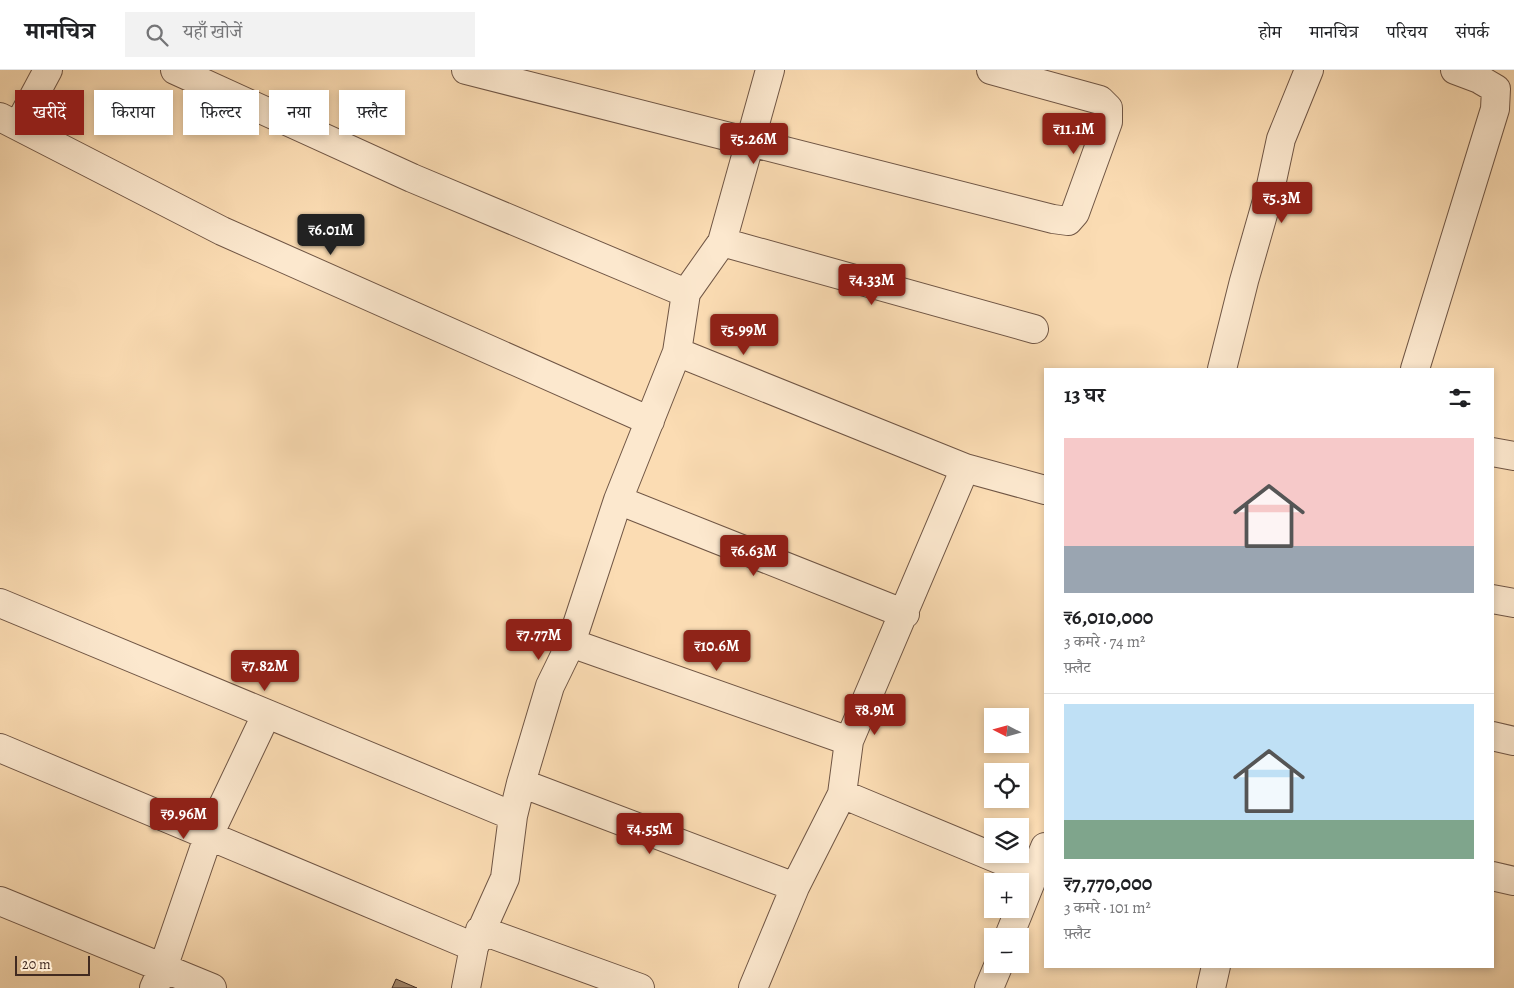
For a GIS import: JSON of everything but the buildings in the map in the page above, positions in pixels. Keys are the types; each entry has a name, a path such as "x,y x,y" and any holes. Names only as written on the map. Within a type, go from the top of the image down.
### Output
{"street":[{"path":"48,70 9,121 222,231 650,421"},
{"path":"175,70 412,178 686,293"},
{"path":"466,70 1053,219 1068,220 1075,213 1108,122 1108,108 1100,100 991,70"},
{"path":"466,988 477,939 505,878 513,816 550,686 571,643 618,500 677,352 686,293 722,242 770,70"},
{"path":"1222,368 1281,140 1309,70"},
{"path":"1415,368 1495,109 1496,89 1479,79 1455,70"},
{"path":"722,242 1034,330"},
{"path":"677,352 965,468 1044,490"},
{"path":"1494,452 1514,456"},
{"path":"753,988 795,887 842,794 850,741 965,468"},
{"path":"618,500 905,614"},
{"path":"1494,599 1514,603"},
{"path":"1,605 513,816"},
{"path":"571,643 850,741"},
{"path":"159,978 208,837 266,715"},
{"path":"1494,736 1514,741"},
{"path":"0,748 208,837 477,939 640,988"},
{"path":"521,783 795,887"},
{"path":"842,794 1034,874"},
{"path":"1013,928 1044,849"},
{"path":"1494,877 1514,882"},
{"path":"0,901 159,978 212,988"},
{"path":"1211,988 1216,968"},
{"path":"989,988 995,973"}]}
